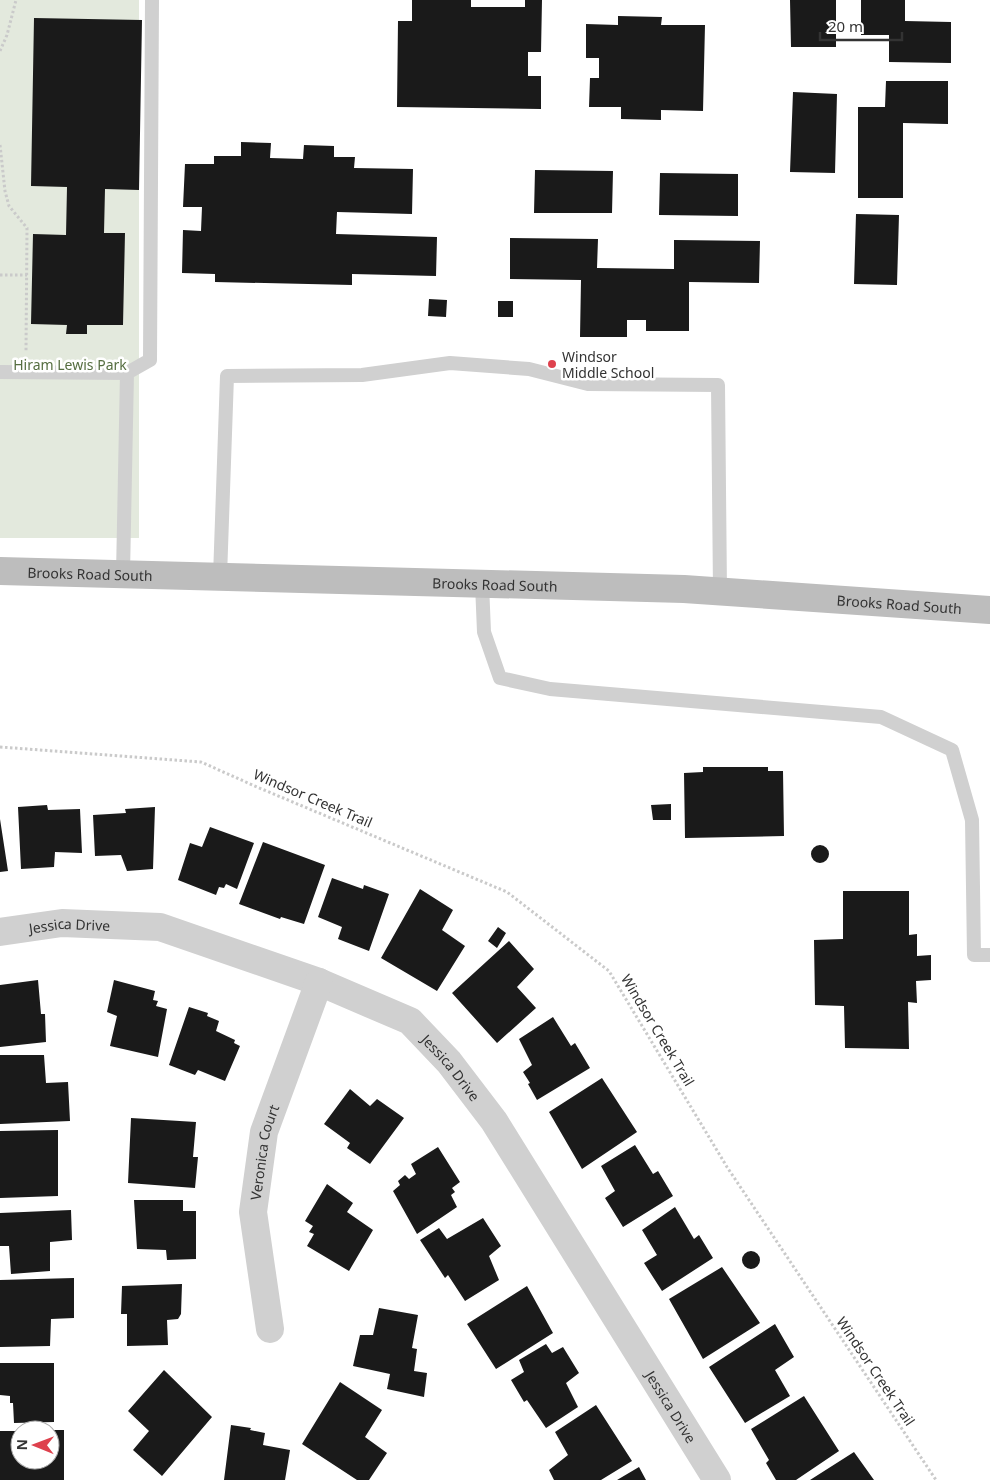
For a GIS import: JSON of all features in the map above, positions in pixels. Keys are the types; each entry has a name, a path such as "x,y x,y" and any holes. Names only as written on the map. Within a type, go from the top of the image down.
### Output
{"street":[{"name":"Brooks Road South","path":"0,571 720,591 990,610"},
{"name":"Jessica Drive","path":"0,932 62,923 160,927 319,982 410,1021 449,1062 494,1121 717,1480"},
{"name":"Veronica Court","path":"270,1329 253,1212 264,1132 319,982"}],"lane":[{"path":"0,372 126,373 150,360 152,0"},
{"path":"220,577 226,376 362,375 450,363 529,369 588,384 718,385 720,591"},
{"path":"123,574 126,373"},
{"path":"482,584 484,632 500,678 550,689 881,716 952,750 972,820 974,955 990,955"}],"path":[{"path":"0,51 7,35 16,0"},
{"path":"0,145 5,191 9,206 27,228 26,353 17,353"},
{"path":"0,274 27,275"},
{"name":"Windsor Creek Trail","path":"0,748 201,762 507,892 609,971 727,1167 936,1480"}],"green space":[{"name":"Hiram Lewis Park","path":"0,0 139,0 139,538 0,538"}],"building":[{"path":"412,0 471,0 471,7 525,7 525,0 542,0 541,52 528,52 528,76 541,76 541,109 397,107 398,21 412,21"},
{"path":"790,0 836,0 836,47 791,47"},
{"path":"861,0 905,0 905,21 951,22 951,63 889,62 889,35 861,35"},
{"path":"618,16 662,17 661,25 705,25 703,111 661,110 661,120 621,119 621,107 589,107 590,78 599,78 599,58 586,58 586,24 618,25"},
{"path":"34,18 142,20 139,190 105,189 104,233 125,233 123,325 87,325 87,334 66,334 67,325 31,324 33,234 66,235 67,187 31,186"},
{"path":"886,81 948,81 948,124 903,123 903,198 858,198 858,107 885,107"},
{"path":"793,92 837,94 835,173 790,172"},
{"path":"241,142 271,143 270,158 303,159 304,145 334,146 334,157 355,157 354,168 413,169 412,214 337,212 336,234 437,237 436,276 352,274 352,285 215,282 215,274 182,273 183,230 201,231 202,207 183,207 185,164 214,164 214,156 241,156"},
{"path":"535,170 613,171 612,213 534,213"},
{"path":"660,173 738,174 738,216 659,215"},
{"path":"856,214 899,215 897,285 854,284"},
{"path":"510,238 598,239 597,268 674,269 674,240 760,241 759,283 689,282 689,331 646,331 646,320 627,320 627,337 580,337 581,280 510,279"},
{"path":"429,299 447,300 446,317 428,316"},
{"path":"498,301 513,301 513,317 498,317"},
{"path":"703,767 768,767 768,771 783,771 784,836 685,838 684,773 703,772"},
{"path":"671,804 671,820 653,820 651,805"},
{"path":"47,805 48,810 80,809 82,853 55,852 54,867 21,869 18,807"},
{"path":"155,807 153,869 127,871 121,855 95,856 93,815 126,813 125,809"},
{"path":"0,819 8,871 0,872"},
{"path":"210,827 254,843 237,889 226,884 224,888 219,887 216,895 178,880 190,843 202,847"},
{"path":"263,842 325,865 304,924 281,917 280,919 239,904"},
{"path":"816,845 824,845 829,850 827,861 816,863 811,858 811,850"},
{"path":"332,878 363,889 364,885 389,894 369,951 338,939 342,927 318,917"},
{"path":"420,889 453,910 442,930 465,946 437,991 381,958"},
{"path":"843,891 909,891 909,935 917,934 917,956 931,955 931,980 916,981 917,1003 908,1002 909,1049 845,1048 844,1006 815,1005 814,940 843,939"},
{"path":"498,927 506,933 497,948 488,941"},
{"path":"509,941 534,969 517,987 536,1008 497,1043 452,993"},
{"path":"38,980 41,1014 45,1014 46,1042 0,1047 0,985"},
{"path":"114,980 155,991 153,1000 158,1001 156,1006 167,1009 158,1057 110,1046 117,1016 107,1012"},
{"path":"189,1007 208,1013 207,1016 219,1021 216,1031 235,1040 234,1043 240,1046 225,1081 198,1070 195,1075 169,1065"},
{"path":"553,1017 571,1046 575,1043 590,1068 537,1100 523,1072 532,1065 519,1039"},
{"path":"0,1055 44,1055 46,1083 68,1082 70,1121 0,1124"},
{"path":"602,1078 637,1132 582,1169 549,1112"},
{"path":"350,1089 370,1106 377,1099 404,1118 370,1164 347,1148 350,1143 324,1124"},
{"path":"131,1118 196,1122 193,1157 198,1157 195,1188 128,1183"},
{"path":"58,1130 58,1196 0,1198 0,1131"},
{"path":"635,1145 653,1174 658,1171 673,1196 623,1227 605,1198 615,1191 601,1166"},
{"path":"438,1147 460,1182 452,1188 455,1192 451,1195 457,1207 417,1234 393,1191 400,1185 398,1181 405,1175 409,1179 416,1174 411,1164"},
{"path":"327,1184 353,1203 347,1212 373,1230 349,1271 307,1246 314,1234 309,1232 313,1226 305,1221"},
{"path":"134,1200 183,1200 183,1211 196,1211 196,1259 167,1260 166,1250 137,1249"},
{"path":"675,1207 694,1239 699,1235 713,1258 662,1291 644,1263 657,1255 642,1230"},
{"path":"71,1210 72,1240 50,1242 50,1271 11,1274 9,1246 0,1246 0,1213"},
{"path":"483,1218 501,1246 489,1256 499,1280 465,1301 448,1275 445,1278 420,1240 439,1228 447,1239"},
{"path":"751,1251 757,1254 760,1260 757,1266 751,1269 745,1266 742,1260 745,1254"},
{"path":"722,1267 760,1323 703,1359 669,1299"},
{"path":"74,1278 74,1318 51,1319 50,1346 0,1347 0,1280"},
{"path":"182,1284 181,1314 178,1319 167,1320 168,1345 127,1346 127,1314 121,1314 122,1286"},
{"path":"527,1286 553,1333 496,1369 467,1324"},
{"path":"379,1308 418,1315 412,1348 417,1349 414,1371 427,1373 424,1397 387,1389 390,1374 353,1366 360,1335 373,1335"},
{"path":"775,1324 794,1357 775,1370 790,1396 745,1423 709,1367"},
{"path":"546,1344 552,1353 563,1347 579,1373 566,1383 578,1407 546,1428 527,1400 524,1402 511,1380 524,1372 519,1360"},
{"path":"0,1363 54,1363 54,1420 14,1420 13,1403 10,1403 10,1396 0,1395"},
{"path":"164,1370 212,1417 162,1476 133,1450 149,1431 128,1411"},
{"path":"340,1382 382,1410 365,1437 387,1453 369,1480 357,1480 302,1444"},
{"path":"804,1396 839,1451 796,1480 776,1480 766,1463 769,1460 751,1429"},
{"path":"596,1405 632,1461 601,1480 554,1480 549,1470 568,1455 555,1432"},
{"path":"231,1425 251,1428 250,1430 265,1433 263,1445 290,1450 285,1480 224,1480"},
{"path":"60,1430 64,1430 64,1480 0,1480 0,1431 10,1431 10,1470 60,1470"},
{"path":"854,1452 874,1480 810,1480"},
{"path":"639,1467 646,1480 617,1480"}],"place":[{"name":"Windsor Middle School","path":"552,364"}]}
